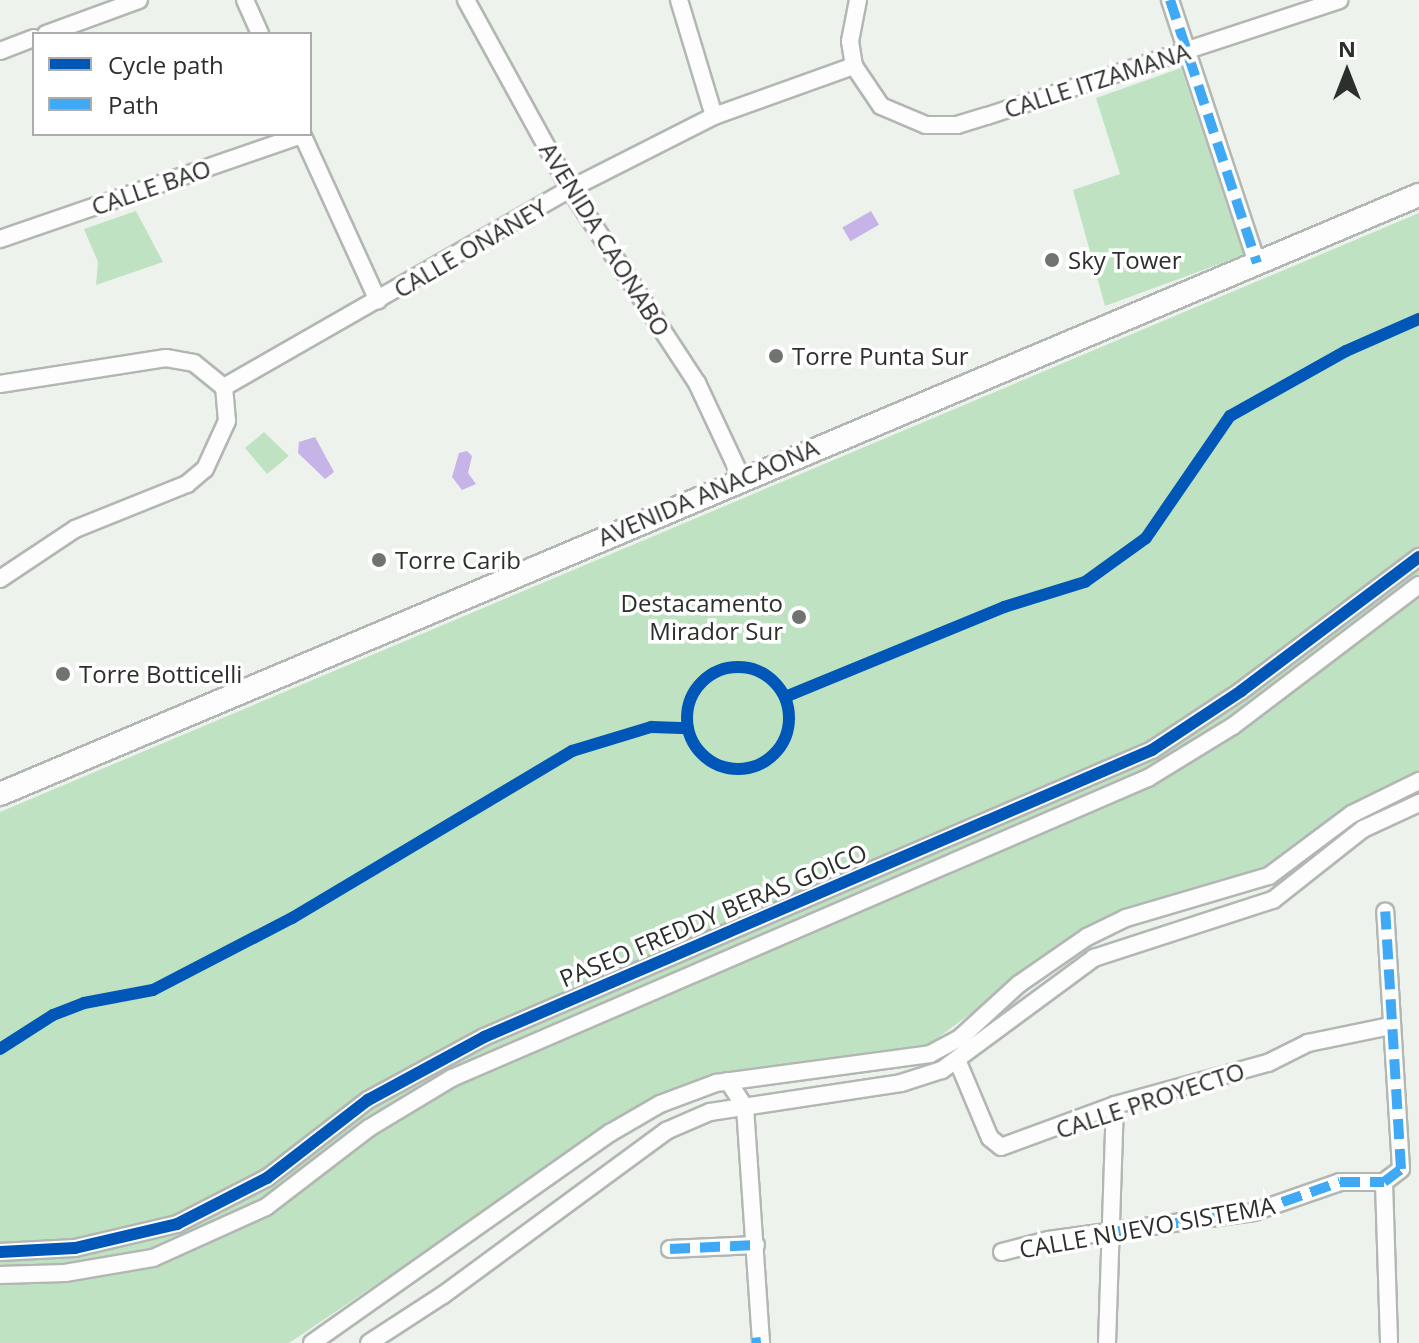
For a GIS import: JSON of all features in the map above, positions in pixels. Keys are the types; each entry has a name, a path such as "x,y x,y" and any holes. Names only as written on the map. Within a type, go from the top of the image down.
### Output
{"main road":[{"name":"AVENIDA ANACAONA","path":"0,794 1419,195"}],"street":[{"path":"51,32 139,0"},
{"path":"245,0 259,32"},
{"name":"AVENIDA CAONABO","path":"466,0 570,189 697,383 742,479"},
{"path":"679,0 714,116"},
{"path":"854,66 850,41 858,0"},
{"path":"1170,0 1257,263"},
{"name":"CALLE ITZAMANA","path":"854,66 881,106 905,119 957,125 1339,0"},
{"path":"0,51 32,39"},
{"name":"CALLE ONANEY","path":"224,387 570,189 714,116 854,66"},
{"name":"CALLE BAO","path":"0,239 296,136"},
{"path":"303,136 378,301"},
{"path":"0,384 166,358 194,363 224,387 227,421 205,469 187,484 75,529 0,579"},
{"name":"PASEO FREDDY BERAS GOICO","path":"0,1252 75,1248 177,1224 267,1178 368,1100 484,1037 1152,750 1241,691 1419,557"},
{"name":"PASEO FREDDY BERAS GOICO","path":"0,1275 65,1273 153,1258 266,1207 369,1128 452,1078 1148,778 1233,726 1419,585"},
{"path":"312,1343 610,1133 690,1091 728,1081 930,1054 960,1038 1019,984 1087,937 1126,918 1269,876 1352,814 1419,781"},
{"path":"369,1343 443,1295 666,1131 710,1112 914,1080 958,1062 1094,958 1273,900 1363,829 1419,803"},
{"path":"1385,911 1401,1169 1384,1182 1389,1343"},
{"name":"CALLE PROYECTO","path":"958,1062 990,1138 1001,1147 1115,1105 1268,1063 1308,1043 1390,1026"},
{"path":"728,1081 745,1107 761,1343 752,1343"},
{"path":"1107,1343 1115,1105"},
{"name":"CALLE NUEVO SISTEMA","path":"1002,1252 1254,1212 1340,1182 1384,1182"},
{"path":"670,1249 756,1245"}],"green space":[{"path":"1181,68 1244,255 1105,306 1073,190 1120,174 1096,98"},
{"path":"136,211 163,262 96,285 98,262 84,229"},
{"path":"1419,213 1419,772 1347,807 1260,871 1083,930 927,1046 676,1090 651,1100 289,1343 0,1343 0,812"},
{"path":"264,432 289,456 267,474 245,448"}],"shaded area":[{"path":"871,211 879,225 850,241 842,228"},
{"path":"315,437 334,472 325,479 298,453 299,442"},
{"path":"467,451 472,456 468,473 476,484 462,490 452,477 459,453"}],"marked path":[{"path":"1170,0 1257,263"},
{"path":"1113,1232 1254,1212 1340,1182 1384,1182 1401,1169 1385,911"},
{"path":"670,1249 756,1245"},
{"path":"752,1343 761,1342"}],"cycle path":[{"path":"785,697 1004,607 1085,582 1146,538 1230,416 1346,351 1419,319"},
{"path":"0,1252 75,1248 177,1224 267,1178 368,1100 484,1037 1152,750 1241,691 1419,557"},
{"path":"738,667 757,671 774,682 785,699 789,718 785,737 774,754 757,765 738,769 719,765 702,754 691,737 687,718 691,699 702,682 719,671 738,667"},
{"path":"0,1049 53,1015 84,1003 153,990 292,918 572,751 651,727 688,728"}],"place":[{"name":"Sky Tower","path":"1052,260"},
{"name":"Torre Punta Sur","path":"776,356"},
{"name":"Torre Carib","path":"379,560"},
{"name":"Destacamento Mirador Sur","path":"799,617"},
{"name":"Torre Botticelli","path":"63,674"}]}
